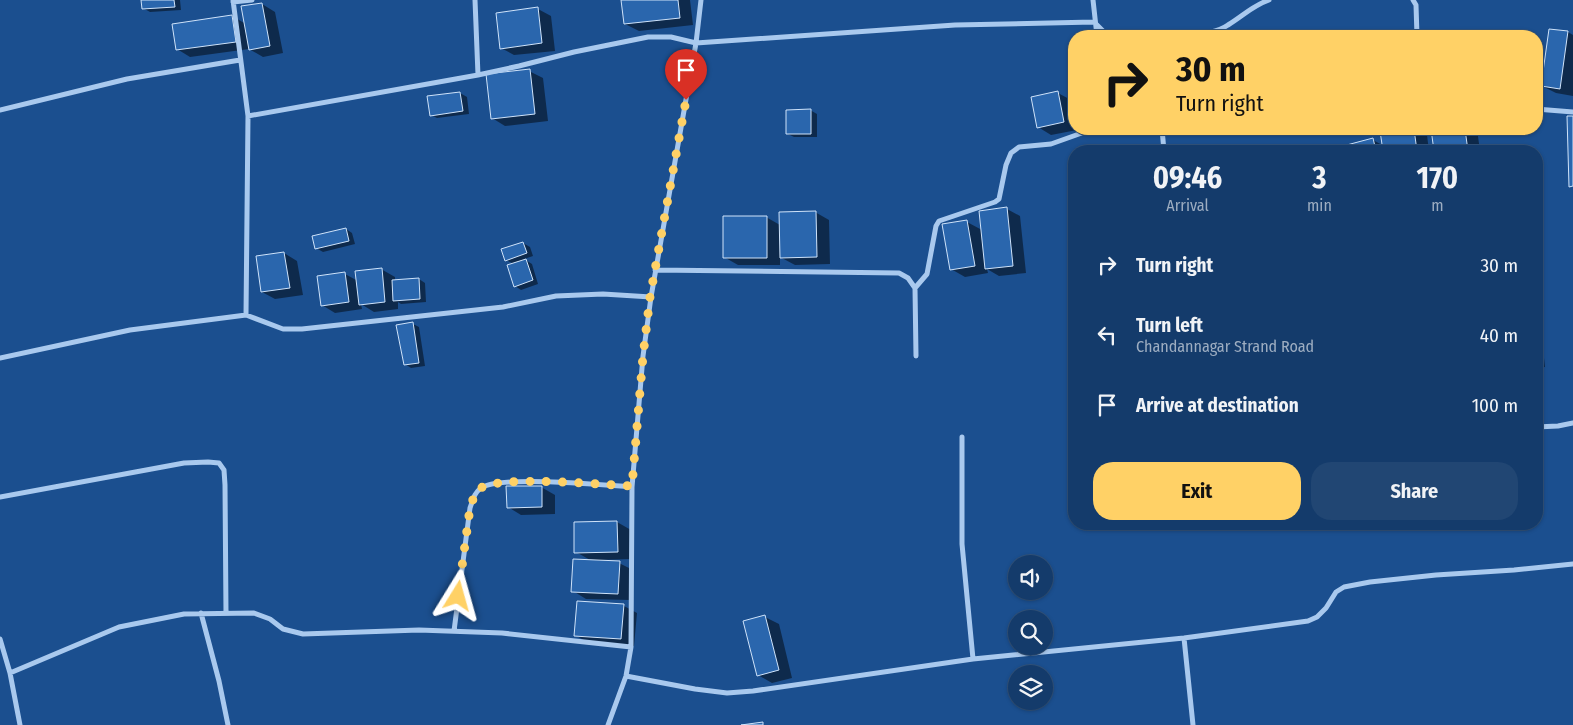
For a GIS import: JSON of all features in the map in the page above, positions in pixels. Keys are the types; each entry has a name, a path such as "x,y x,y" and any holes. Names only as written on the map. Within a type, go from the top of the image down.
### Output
{"street":[{"path":"246,315 248,116 233,1 252,0"},
{"path":"475,0 478,75"},
{"path":"608,725 626,676 631,647 632,486 643,356 650,297 696,43 700,0"},
{"path":"1093,0 1096,30"},
{"path":"1217,30 1227,26 1256,5 1269,0"},
{"path":"1414,0 1418,30"},
{"path":"248,116 478,75 574,52 648,37 671,38 696,43 955,26 1094,22 1102,30"},
{"path":"0,110 127,78 240,60"},
{"path":"1543,110 1573,112"},
{"path":"915,288 927,274 936,226 939,221 999,199 1006,165 1011,153 1020,147 1051,144 1076,135"},
{"path":"655,270 899,273 908,278 915,288 916,356"},
{"path":"0,358 130,330 246,315 282,329 302,329 503,307 556,296 603,294 650,297"},
{"path":"1543,427 1573,423"},
{"path":"962,437 962,544 973,659"},
{"path":"0,497 184,463 219,463 224,470 225,485 226,613"},
{"path":"454,631 470,508 474,495 482,487 493,484 552,482 632,486"},
{"path":"626,676 727,693 753,691 973,659 1184,638 1308,621 1317,617 1326,608 1336,592 1344,587 1370,582 1436,575 1573,564"},
{"path":"10,673 119,627 184,614 201,613 254,613 270,619 283,629 303,634 420,630 454,631 502,633 631,647"},
{"path":"201,613 228,725"},
{"path":"1184,638 1193,725"},
{"path":"0,639 10,673 20,725"}],"building":[{"path":"141,0 174,0 175,7 142,9"},
{"path":"621,0 678,0 680,18 624,24"},
{"path":"262,3 270,46 249,50 241,6"},
{"path":"538,7 542,43 500,49 496,13"},
{"path":"232,15 236,42 176,50 172,24"},
{"path":"1549,29 1568,31 1560,89 1543,86 1543,72"},
{"path":"530,69 535,114 491,119 486,74"},
{"path":"1058,91 1064,122 1037,128 1031,97"},
{"path":"460,92 463,111 430,116 427,96"},
{"path":"811,109 811,134 786,134 786,110"},
{"path":"1567,116 1573,116 1573,186 1569,187"},
{"path":"1381,135 1415,135 1416,145 1382,145"},
{"path":"1432,135 1466,135 1467,145 1433,145"},
{"path":"1373,138 1375,145 1347,145"},
{"path":"1007,207 1013,266 985,269 979,211"},
{"path":"816,211 817,257 780,258 779,212"},
{"path":"723,216 767,216 767,258 723,258"},
{"path":"967,220 975,266 950,270 942,224"},
{"path":"346,228 349,241 315,249 312,236"},
{"path":"523,242 527,253 505,261 501,249"},
{"path":"284,252 290,288 261,292 256,256"},
{"path":"526,259 533,280 514,287 507,265"},
{"path":"382,268 385,302 359,305 355,271"},
{"path":"345,272 349,302 321,306 317,276"},
{"path":"419,278 420,299 393,301 392,280"},
{"path":"413,322 419,363 404,365 396,325"},
{"path":"506,486 542,486 542,507 507,508"},
{"path":"617,521 618,552 574,553 574,522"},
{"path":"573,559 620,561 618,594 571,592"},
{"path":"577,601 624,604 621,639 574,636"},
{"path":"765,615 779,670 757,676 743,621"},
{"path":"763,722 763,725 741,725"}],"route":[{"path":"458,596 470,508 474,495 482,487 493,484 552,482 632,486 650,297 686,100"}]}
